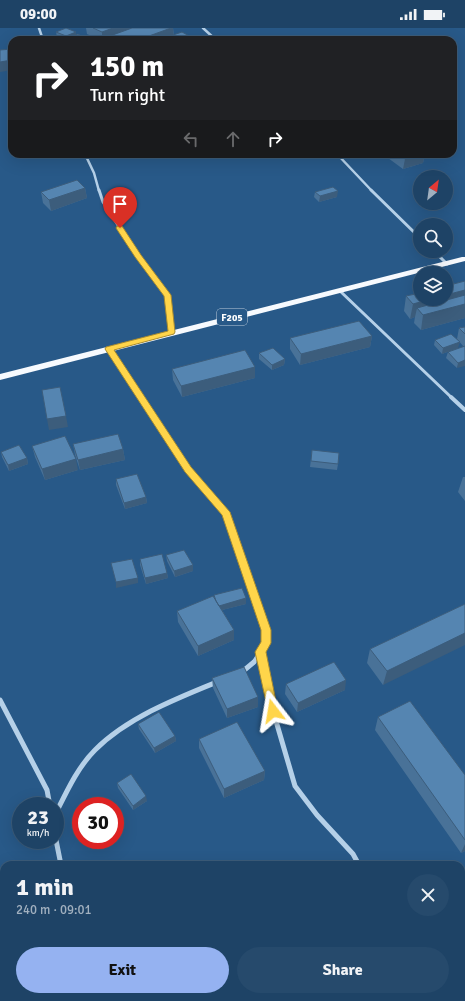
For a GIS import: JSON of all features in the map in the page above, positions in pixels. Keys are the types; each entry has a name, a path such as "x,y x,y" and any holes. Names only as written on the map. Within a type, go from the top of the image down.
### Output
{"main road":[{"name":"F205","path":"0,377 172,332 465,259"}],"street":[{"path":"203,28 212,36"},
{"path":"87,158 94,173 103,202 138,256 167,295 172,332"},
{"path":"341,158 413,231"},
{"path":"442,258 448,264"},
{"path":"340,291 465,410"},
{"path":"109,349 188,470 226,514 266,630 266,643 245,671 239,674"},
{"path":"260,652 269,698 295,786 317,815 353,854 357,861"},
{"path":"64,798 73,780 95,750 124,728 188,693 220,681"},
{"path":"0,700 47,790 48,797"},
{"path":"58,849 60,861"}],"building":[{"path":"66,28 76,32 66,36 56,32"},
{"path":"93,28 113,28 102,32"},
{"path":"132,28 171,28 149,36 110,36"},
{"path":"182,32 189,36 170,36"},
{"path":"8,49 8,61 0,62 0,50"},
{"path":"77,180 85,188 49,200 41,192"},
{"path":"333,187 338,191 320,196 315,192"},
{"path":"465,281 465,290 453,293 453,284"},
{"path":"413,294 413,304 406,296"},
{"path":"465,295 465,304 423,315 417,308 424,306 453,306 453,298"},
{"path":"359,321 372,336 301,354 290,338"},
{"path":"465,327 465,334 459,328"},
{"path":"451,334 460,342 443,348 435,340"},
{"path":"465,346 465,360 458,363 448,352"},
{"path":"273,348 285,359 272,365 259,353"},
{"path":"245,350 255,367 181,386 172,369"},
{"path":"60,387 66,416 47,419 42,390"},
{"path":"118,434 123,449 78,460 73,444"},
{"path":"65,436 76,459 42,469 32,446"},
{"path":"19,445 27,458 8,465 1,452"},
{"path":"312,450 339,453 338,464 311,461"},
{"path":"137,474 146,497 124,503 116,479"},
{"path":"184,550 193,565 174,571 166,555"},
{"path":"162,554 167,573 145,578 140,559"},
{"path":"132,559 138,578 116,582 111,563"},
{"path":"242,588 246,598 219,606 214,595"},
{"path":"213,596 234,630 198,646 177,611"},
{"path":"465,604 465,633 387,671 370,649"},
{"path":"334,662 346,680 298,703 286,684"},
{"path":"244,667 258,697 227,709 212,678"},
{"path":"410,701 465,775 465,840 378,717"},
{"path":"159,712 175,736 154,748 138,724"},
{"path":"237,722 265,771 224,789 199,739"},
{"path":"131,774 146,796 133,806 117,783"}],"route":[{"path":"120,228 138,256 167,295 172,332 109,349 188,470 226,514 266,630 266,643 260,652 273,711"}]}
